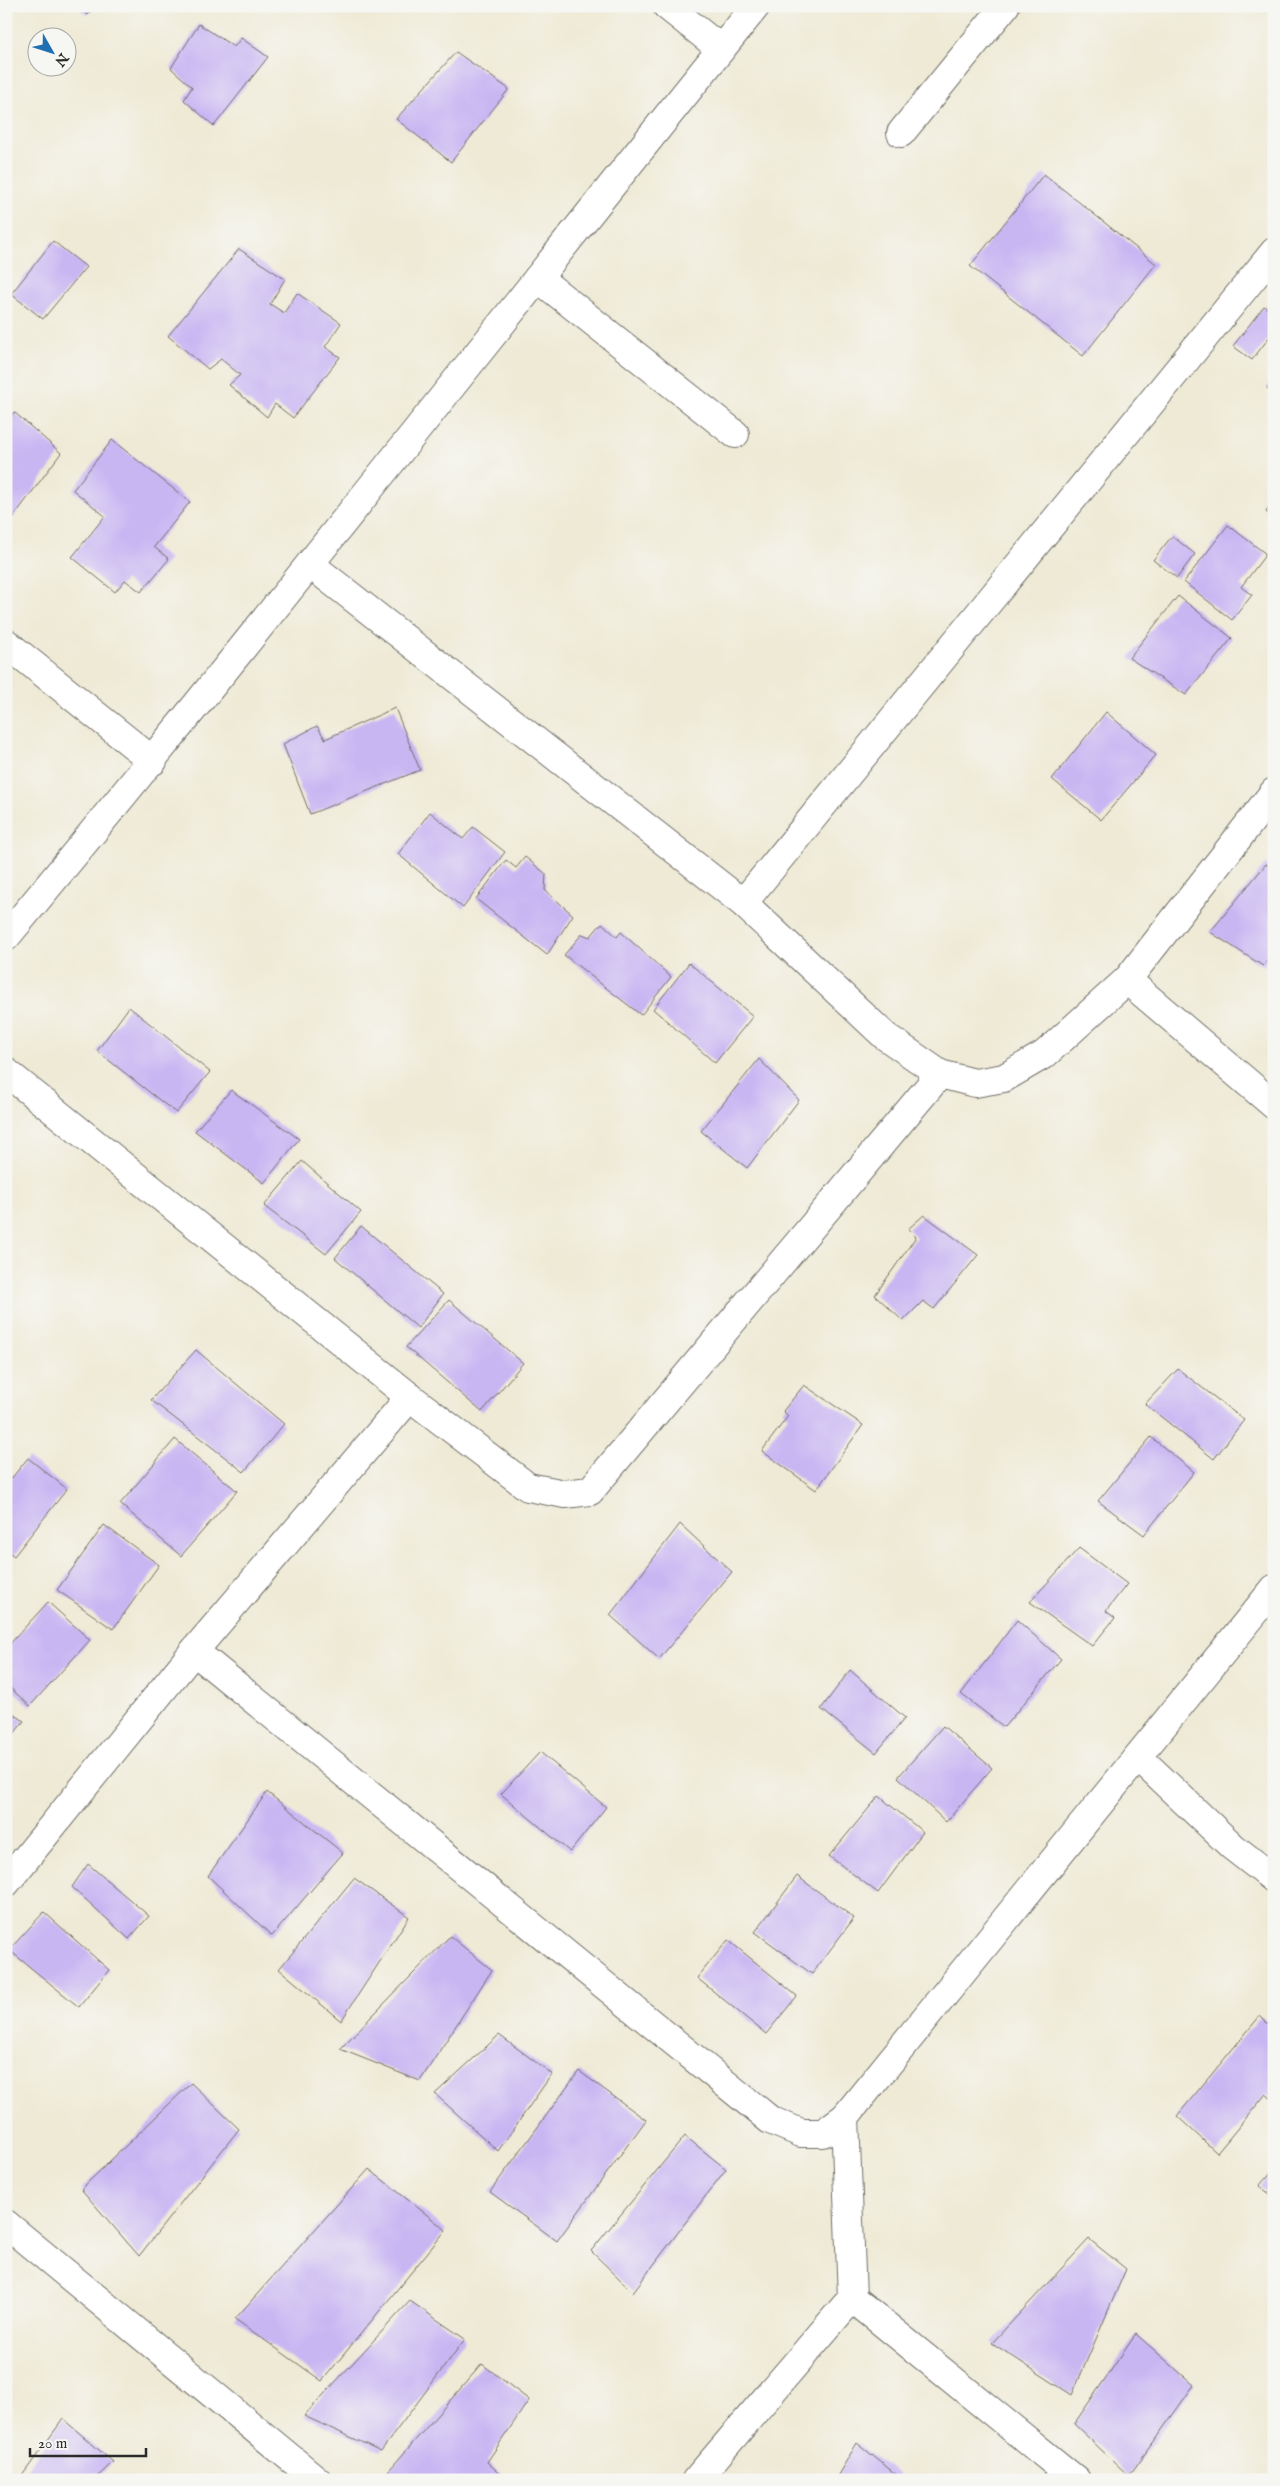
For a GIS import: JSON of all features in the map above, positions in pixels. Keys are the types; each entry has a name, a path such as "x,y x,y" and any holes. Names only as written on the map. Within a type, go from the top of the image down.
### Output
{"street":[{"path":"667,6 721,49"},
{"path":"6,937 153,761 756,6"},
{"path":"901,133 1005,6"},
{"path":"742,903 1274,252"},
{"path":"538,278 735,434"},
{"path":"311,564 742,903 885,1036 940,1074 975,1084 1004,1078 1045,1054 1127,980 1274,792"},
{"path":"6,642 153,761"},
{"path":"1127,980 1274,1104"},
{"path":"6,1072 410,1397 528,1487 565,1494 590,1491 940,1074"},
{"path":"6,1883 194,1651 410,1397"},
{"path":"194,1651 770,2120 801,2133 823,2133 845,2117 1274,1589"},
{"path":"1138,1757 1233,1847 1274,1879"},
{"path":"696,2480 852,2298 845,2117"},
{"path":"6,2224 316,2480"},
{"path":"852,2298 1076,2480"}],"building":[{"path":"76,6 94,6 88,15"},
{"path":"199,24 234,47 241,38 268,57 214,126 184,100 192,87 171,68"},
{"path":"456,52 509,89 451,162 396,119"},
{"path":"1044,174 1156,264 1083,356 970,266"},
{"path":"53,241 86,267 43,319 11,294"},
{"path":"239,249 285,279 270,304 284,313 297,293 341,323 325,347 340,357 293,418 275,404 267,417 229,385 240,375 221,359 208,369 168,336"},
{"path":"1264,306 1274,313 1274,331 1252,360 1233,346"},
{"path":"1274,379 1274,393 1267,388"},
{"path":"14,412 61,453 6,527 6,422"},
{"path":"112,440 190,502 154,547 169,559 141,592 125,580 115,592 72,557 105,516 73,490"},
{"path":"1274,501 1274,518 1266,512"},
{"path":"1228,525 1266,554 1241,587 1252,595 1232,620 1184,582"},
{"path":"1172,536 1195,554 1177,578 1153,560"},
{"path":"1178,596 1232,638 1186,695 1129,658"},
{"path":"395,708 420,770 310,814 283,744 317,726 325,739"},
{"path":"1106,712 1156,755 1101,820 1052,779"},
{"path":"430,812 463,839 473,827 505,852 463,908 398,854"},
{"path":"525,857 546,874 545,890 573,915 547,955 476,899 506,860 516,868"},
{"path":"1266,864 1274,870 1274,953 1263,966 1210,932"},
{"path":"602,923 617,937 621,932 671,977 641,1015 564,955 582,934 590,937"},
{"path":"689,963 753,1016 715,1063 653,1009"},
{"path":"129,1007 210,1072 176,1113 97,1051"},
{"path":"759,1059 799,1100 747,1168 701,1131"},
{"path":"231,1090 299,1139 264,1183 195,1131"},
{"path":"302,1161 361,1212 326,1254 264,1206"},
{"path":"924,1215 978,1255 934,1309 923,1301 903,1321 875,1295 916,1237 908,1229"},
{"path":"361,1226 443,1294 418,1328 335,1258"},
{"path":"449,1300 523,1363 482,1412 406,1347"},
{"path":"196,1350 284,1424 244,1472 151,1400"},
{"path":"1178,1369 1244,1420 1214,1459 1145,1404"},
{"path":"804,1385 863,1425 816,1490 762,1451 788,1416 783,1411"},
{"path":"1151,1437 1194,1472 1144,1535 1098,1501"},
{"path":"175,1439 237,1491 181,1556 120,1504"},
{"path":"28,1458 67,1489 14,1556 6,1550 6,1485"},
{"path":"680,1524 732,1572 659,1659 610,1615"},
{"path":"104,1525 159,1565 113,1629 57,1590"},
{"path":"1079,1548 1127,1584 1106,1611 1115,1618 1092,1646 1030,1602"},
{"path":"48,1602 90,1640 30,1706 6,1684 6,1648"},
{"path":"1017,1620 1061,1659 1004,1727 961,1694"},
{"path":"850,1670 905,1718 876,1753 821,1709"},
{"path":"6,1708 24,1721 6,1744"},
{"path":"943,1726 992,1768 946,1822 898,1777"},
{"path":"540,1752 606,1807 570,1852 501,1794"},
{"path":"267,1792 343,1853 272,1936 208,1876"},
{"path":"879,1796 923,1832 878,1893 829,1856"},
{"path":"88,1864 149,1916 129,1939 72,1887"},
{"path":"797,1876 854,1918 812,1974 755,1932"},
{"path":"354,1878 409,1917 341,2021 279,1969"},
{"path":"44,1912 109,1970 79,2007 9,1950"},
{"path":"450,1936 492,1970 420,2081 340,2049"},
{"path":"728,1940 797,1996 766,2034 697,1978"},
{"path":"1260,2016 1274,2030 1274,2101 1266,2094 1217,2153 1177,2116"},
{"path":"499,2035 552,2074 498,2151 435,2094"},
{"path":"579,2071 646,2120 557,2241 490,2192"},
{"path":"191,2083 239,2129 139,2256 81,2189"},
{"path":"685,2136 726,2169 633,2292 591,2251"},
{"path":"369,2169 446,2230 322,2381 235,2319"},
{"path":"1274,2169 1274,2197 1259,2186"},
{"path":"1089,2239 1126,2269 1072,2395 992,2343"},
{"path":"410,2301 465,2339 381,2451 304,2416"},
{"path":"1136,2334 1194,2385 1129,2476 1074,2424"},
{"path":"482,2364 529,2400 487,2462 504,2477 502,2480 387,2480 383,2477"},
{"path":"63,2419 113,2462 94,2480 19,2480"},
{"path":"857,2443 903,2480 835,2480"}]}
